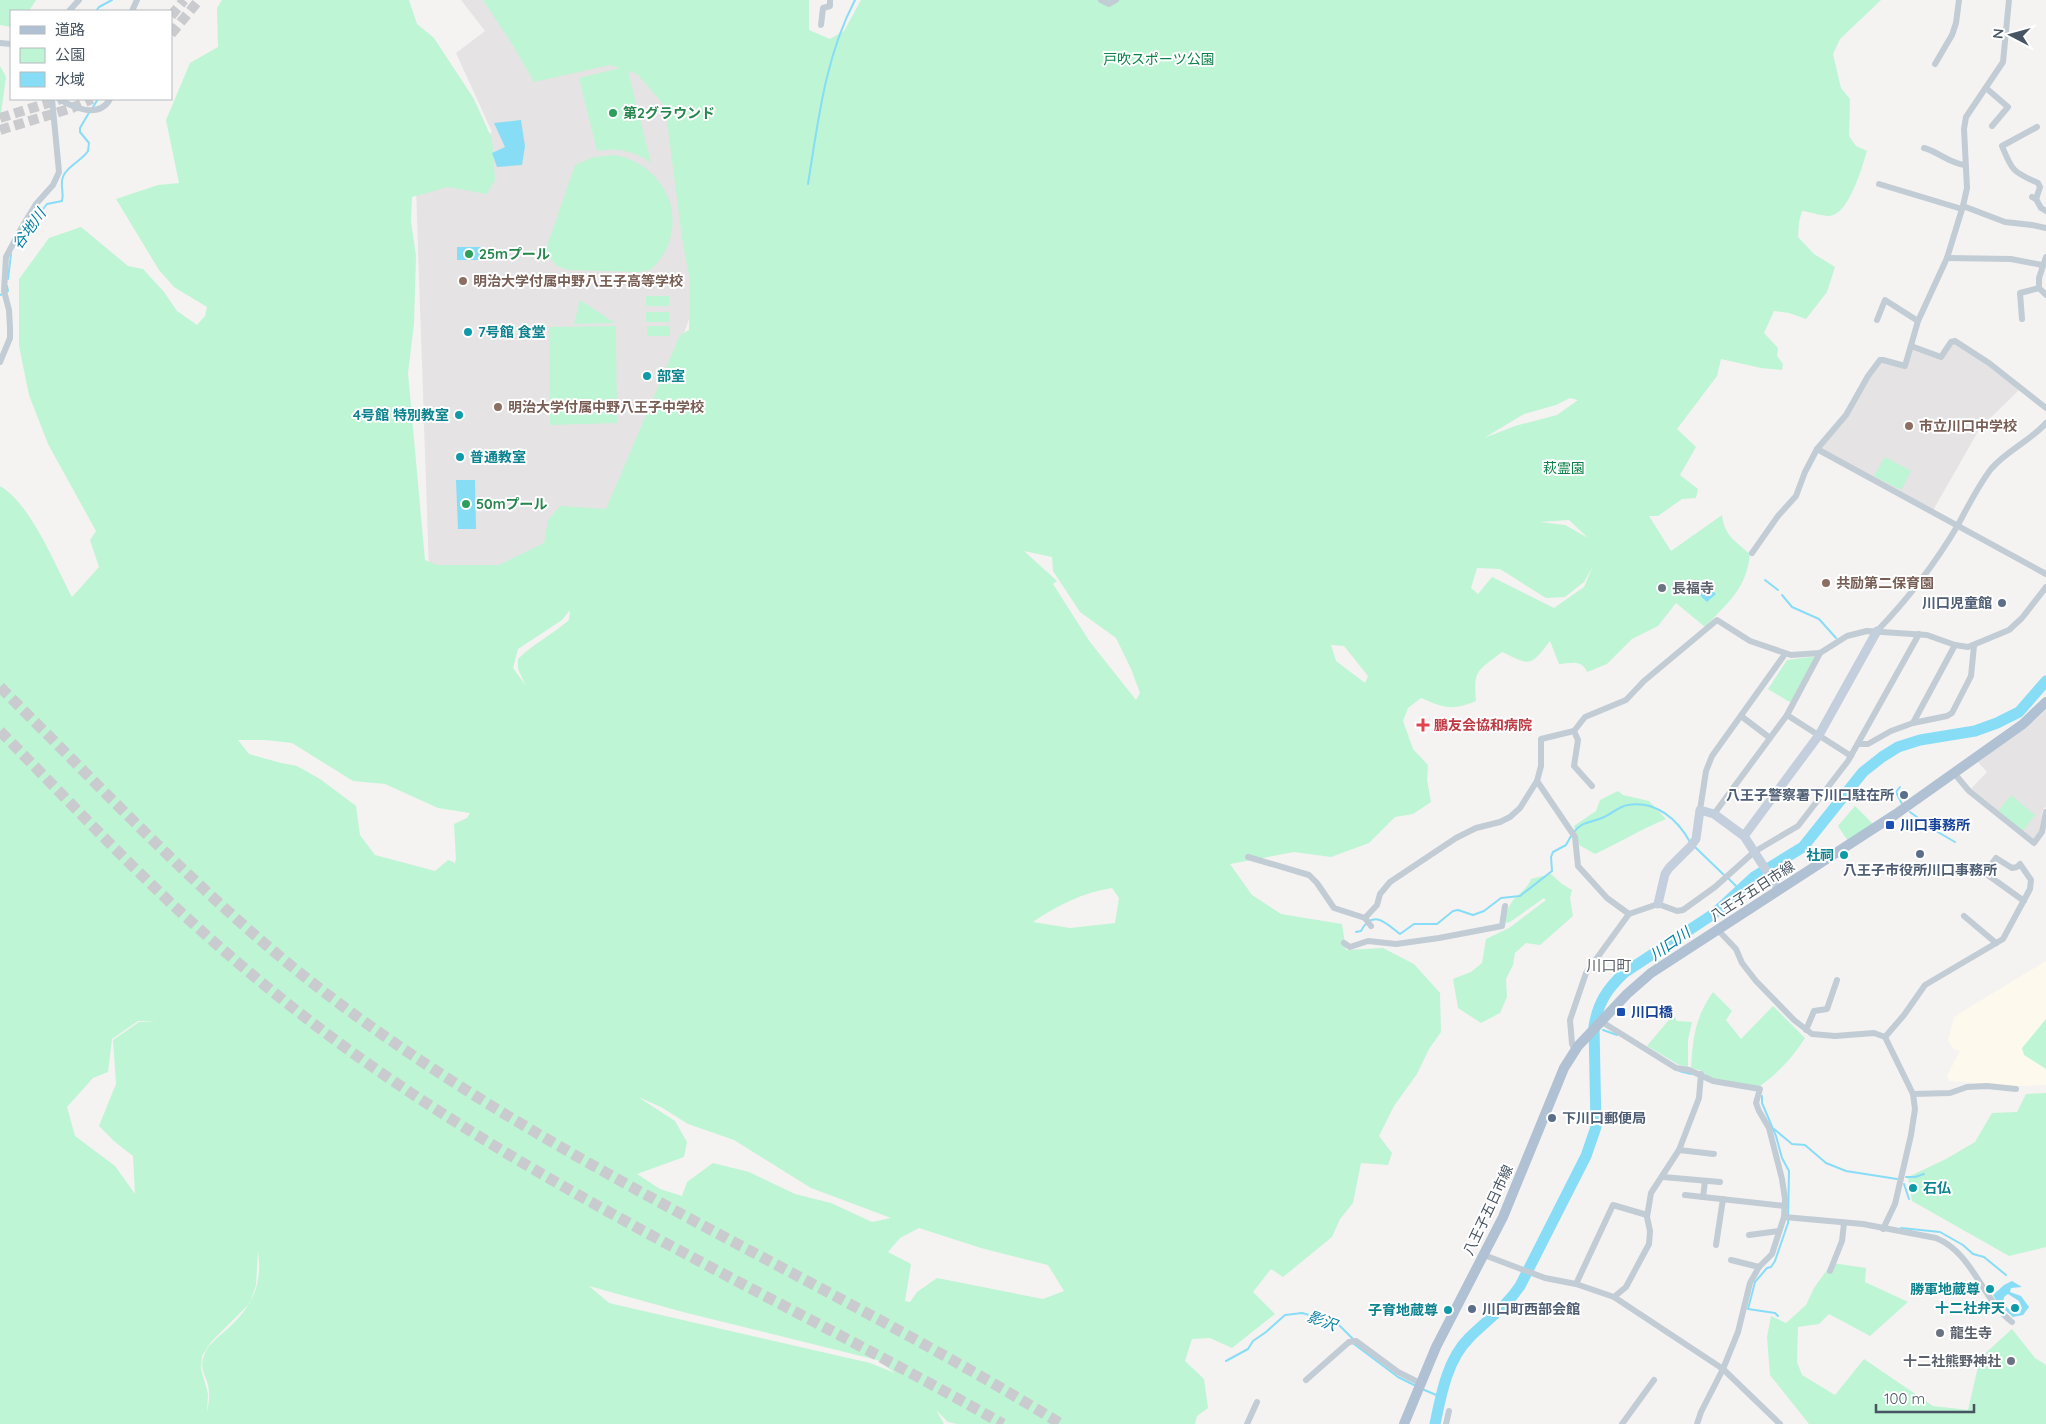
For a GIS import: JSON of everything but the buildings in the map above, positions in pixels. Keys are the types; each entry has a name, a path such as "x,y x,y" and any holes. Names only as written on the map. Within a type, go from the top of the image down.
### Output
{"main road":[{"name":"八王子五日市線","path":"1404,1424 1436,1347 1512,1195 1556,1084 1576,1048 1651,973 1896,814 2023,724 2046,702"}],"street":[{"path":"70,10 79,0"},
{"path":"821,25 823,8 830,6 830,0"},
{"path":"1101,0 1109,4 1116,0"},
{"path":"1935,64 1952,35 1956,23 1959,0"},
{"path":"1752,553 1778,516 1796,496 1805,472 1817,449 1846,415 1868,376 1880,360 1905,366 1918,321 1947,258 1967,188 1964,129 1966,117 2004,62 2008,0"},
{"path":"1986,88 2008,107 1992,126"},
{"path":"0,362 10,333 10,318 2,292 4,267 8,250 36,204 53,184 58,172 52,100"},
{"path":"61,100 75,108 90,110 104,106 109,100"},
{"path":"2037,127 2002,146 2010,168 2021,176 2038,182 2040,187 2034,198 2041,208 2046,211"},
{"path":"1924,148 1956,164 1965,165"},
{"path":"1879,184 1962,207 2005,222 2032,224 2046,228"},
{"path":"2046,257 2039,278 2039,288 2046,295"},
{"path":"1947,258 2011,259 2042,265"},
{"path":"2022,319 2020,293 2039,288"},
{"path":"1877,320 1885,300 1918,321"},
{"path":"1911,346 1941,357 1951,342 1955,341 1989,363 2046,408"},
{"path":"1744,836 1819,735 1878,631 1900,606 1957,526 1992,468 2034,435 2046,422"},
{"path":"1817,449 2046,574"},
{"path":"1365,918 1377,905 1380,894 1390,882 1456,838 1476,828 1500,822 1510,817 1520,808 1537,781 1541,766 1541,739 1574,731 1585,718 1626,700 1644,681 1717,620 1750,641 1786,654 1810,655 1820,653 1847,636 1859,632 1878,631 1919,634 1936,637 1962,647 1974,646 2008,630 2022,618 2046,587"},
{"path":"1576,1048 1572,1044 1570,1020 1586,973 1629,914 1658,904 1683,910 1755,855 1798,826 1851,756 1919,634"},
{"path":"1913,723 1955,645"},
{"path":"1858,744 1868,744 1891,731 1952,713 1971,676 1974,646"},
{"path":"1714,814 1787,715 1820,653"},
{"path":"1658,904 1665,874 1693,844 1707,766 1720,743 1786,654"},
{"path":"1787,715 1851,756"},
{"path":"1741,716 1770,738"},
{"path":"1574,731 1578,740 1574,766 1592,786"},
{"path":"1954,773 1969,791 2034,843 2042,832 2046,812"},
{"path":"1537,781 1574,835 1578,866 1607,898 1629,914"},
{"path":"1700,810 1714,814 1744,836 1779,890"},
{"path":"1248,857 1309,875 1317,883 1334,908 1365,918 1371,926"},
{"path":"1885,1037 1904,1015 1925,985 2003,939 2024,901 2030,889 2031,880 2020,864 2012,868 1996,858 1985,873 2024,901"},
{"path":"1344,943 1350,947 1368,941 1396,944 1502,926 1505,906"},
{"path":"1964,916 1996,943"},
{"path":"1717,930 1736,949 1742,963 1756,981 1794,1020 1812,1034 1835,1036 1874,1033 1885,1037 1913,1094 1915,1109 1895,1204 1883,1230"},
{"path":"1806,1030 1814,1012 1827,1008 1837,980"},
{"path":"1602,1022 1676,1068 1701,1074 1713,1081 1760,1089 1756,1103 1769,1128 1782,1179 1785,1206 1784,1217 1772,1254 1759,1267 1750,1283 1738,1332 1697,1424"},
{"path":"1614,1297 1626,1287 1649,1244 1650,1231 1647,1215 1651,1193 1680,1150 1698,1098 1701,1074"},
{"path":"1913,1094 1950,1093 1967,1087 1987,1086 2016,1089"},
{"path":"1680,1150 1714,1154"},
{"path":"1663,1177 1720,1182"},
{"path":"1704,1197 1705,1181"},
{"path":"1685,1195 1785,1206"},
{"path":"1716,1245 1723,1199"},
{"path":"1576,1284 1613,1205 1647,1215"},
{"path":"1784,1217 1844,1224 1863,1224 1883,1230 1936,1238 1953,1246 1971,1268 1990,1301 2012,1322"},
{"path":"1830,1272 1842,1241 1844,1224"},
{"path":"1749,1235 1779,1231"},
{"path":"1484,1254 1538,1275 1576,1284 1614,1297 1723,1369 1780,1424"},
{"path":"1731,1260 1759,1267"},
{"path":"1306,1380 1353,1341 1419,1387"},
{"path":"1622,1424 1654,1380"},
{"path":"1247,1424 1257,1402"},
{"path":"1446,1424 1449,1411"}],"shaded area":[{"path":"461,0 486,0 641,57 687,90 696,299 603,567 429,570 416,189 492,132 456,53 485,31"},
{"name":"市立川口中学校","path":"1955,341 2020,389 1980,428 1932,512 1817,449 1846,415 1880,360 1905,366 1911,346 1941,357"},
{"path":"2046,710 2046,806 2042,812 2041,833 2035,842 1969,791 1987,772 1978,762 2029,725"},
{"path":"2046,961 2046,1085 2015,1086 1950,1081 1947,1076 1960,1051 1954,1049 1948,1041 1954,1018"}],"green space":[{"path":"0,0 36,0 30,10 10,10 10,27 0,25"},
{"path":"222,0 409,0 417,24 434,38 474,99 492,139 495,180 487,194 448,187 412,197 411,221 416,256 414,324 408,373 425,560 437,565 499,565 544,543 548,520 560,506 606,509 680,335 689,330 690,281 682,238 665,106 637,74 628,71 651,163 626,151 597,151 579,78 620,68 610,65 534,82 483,0 809,0 809,30 830,39 844,31 861,0 1881,0 1840,39 1833,54 1841,88 1850,99 1849,136 1856,146 1867,151 1854,189 1843,208 1836,214 1826,216 1802,211 1799,222 1798,237 1814,254 1835,267 1827,292 1806,319 1789,313 1774,311 1764,333 1778,348 1777,356 1783,364 1782,370 1761,368 1721,359 1717,376 1677,429 1696,447 1680,475 1698,489 1696,498 1682,499 1658,516 1649,516 1671,551 1722,515 1728,533 1750,554 1745,577 1735,595 1705,627 1676,603 1658,626 1632,639 1607,664 1587,672 1579,663 1559,664 1550,641 1534,660 1529,662 1519,660 1502,652 1482,667 1479,672 1475,683 1476,701 1461,706 1448,707 1421,698 1408,708 1403,721 1413,749 1428,765 1427,780 1431,802 1413,814 1395,817 1369,843 1331,857 1294,852 1230,864 1252,895 1281,914 1342,924 1346,950 1383,948 1414,964 1440,993 1441,1032 1429,1049 1417,1074 1394,1106 1379,1136 1392,1153 1388,1165 1361,1163 1353,1203 1340,1219 1332,1237 1283,1277 1271,1269 1253,1292 1275,1314 1232,1348 1210,1338 1192,1339 1185,1361 1204,1379 1208,1408 1197,1416 1195,1424 957,1424 948,1422 936,1410 944,1424 0,1424 0,486 22,506 32,521 72,597 99,567 90,540 96,531 48,444 29,395 19,346 19,279 49,238 81,227 128,266 143,269 164,292 177,311 197,325 205,316 207,307 174,287 159,270 116,199 158,185 179,183 166,120 190,63 218,47 217,8","holes":["1570,398 1578,400 1557,415 1515,426 1484,438 1524,414 1556,405","1569,520 1588,538 1565,525 1540,522","1024,551 1052,557 1053,571 1080,612 1116,638 1140,693 1136,700 1090,642 1053,584 1057,581","1593,566 1584,587 1554,608 1492,577 1478,594 1471,588 1477,568 1500,569 1546,598 1565,597 1584,582","570,610 569,620 518,659 518,669 526,686 513,668 518,649 562,620","1331,645 1344,646 1368,676 1365,683 1336,661","238,740 292,743 353,781 385,784 438,808 470,813 467,818 454,824 456,859 454,865 454,862 448,860 435,871 375,855 360,835 356,806 320,779 297,766 249,754","1112,888 1119,898 1115,923 1070,928 1033,922 1061,905 1081,896","138,1021 157,1021 139,1022 113,1040 116,1084 99,1126 133,1156 135,1194 115,1166 75,1136 67,1107 93,1078 108,1072 112,1039","638,1097 661,1107 688,1124 734,1140 811,1188 891,1218 872,1222 831,1203 795,1194 749,1172 713,1163 687,1182 682,1196 660,1189 637,1174 684,1157 687,1142 675,1121","919,1228 981,1248 1048,1265 1064,1291 1043,1299 937,1278 917,1292 910,1302 905,1301 911,1264 888,1252 900,1238","258,1251 259,1276 257,1286 251,1300 256,1285","589,1286 683,1312 877,1360 895,1373 870,1363 609,1303","249,1304 204,1354 202,1366 209,1392 207,1412 208,1394 201,1369 202,1356 211,1342"]},
{"path":"0,66 6,77 0,120"},
{"path":"615,155 634,162 650,172 662,186 670,202 673,219 671,237 663,254 650,270 639,272 570,270 557,265 551,259 547,246 575,165 594,157"},
{"path":"646,296 669,296 669,306 646,306"},
{"path":"580,300 615,323 574,324"},
{"path":"646,312 669,312 669,322 646,322"},
{"path":"616,326 617,423 550,425 549,327"},
{"path":"647,326 670,326 670,336 647,336"},
{"path":"1885,457 1911,471 1901,490 1874,476"},
{"path":"1819,656 1793,704 1768,689 1787,660"},
{"path":"1618,791 1623,795 1649,801 1666,819 1595,854 1579,845 1574,826 1596,811 1600,800"},
{"path":"2011,795 2035,815 2023,831 1998,811"},
{"path":"1855,806 1873,824 1848,841 1838,826"},
{"path":"1551,874 1572,890 1570,898 1573,916 1540,945 1526,943 1515,953 1513,965 1506,979 1507,997 1500,1013 1481,1023 1458,1008 1453,979 1471,972 1482,963 1486,939 1509,928 1546,900 1544,898 1506,923 1511,903 1527,887 1531,879"},
{"path":"1713,992 1732,1011 1726,1020 1741,1039 1773,1006 1805,1038 1784,1066 1757,1088 1712,1080 1702,1071 1691,1068 1696,1028 1702,1010"},
{"path":"1673,1015 1677,1021 1692,1022 1688,1040 1688,1067 1679,1065 1647,1046"},
{"path":"2046,1019 2046,1069 2024,1055 2022,1048"},
{"path":"2046,1093 2046,1247 2009,1256 1912,1201 1908,1177 1946,1159 1975,1142 1992,1113 2017,1112 2026,1094"},
{"path":"1832,1263 1866,1268 1865,1282 1908,1302 1870,1336 1829,1314 1819,1324 1798,1327 1797,1362 1802,1375 1835,1395 1864,1359 1933,1406 1968,1410 1980,1358 2012,1329 2035,1358 2046,1365 2046,1424 1809,1424 1770,1375 1767,1337 1771,1316 1786,1323 1806,1305 1814,1288"}],"water":[{"path":"521,120 525,146 522,165 497,167 492,153 505,147 494,123"},
{"name":"25mプール","path":"457,247 481,247 481,260 457,260"},
{"name":"50mプール","path":"456,480 475,480 476,529 458,529"},
{"path":"1704,581 1716,594 1707,602 1697,593 1698,587"},
{"path":"2012,1281 2022,1287 2011,1288 2010,1292 2021,1296 2029,1307 2023,1315 2013,1317 1999,1305 1993,1295 2004,1285","holes":["2008,1294 2019,1301 2022,1308 2020,1313 2017,1314 2011,1312 2003,1303 2004,1297"]}],"waterway":[{"name":"谷地川","path":"97,10 112,0"},
{"path":"808,184 824,90 836,44 855,0"},
{"name":"谷地川","path":"93,107 97,100"},
{"name":"谷地川","path":"18,241 47,204 62,201 63,176 88,151 89,143 80,132 80,128 90,111"},
{"name":"谷地川","path":"8,279 11,254"},
{"name":"谷地川","path":"0,295 8,291 7,286"},
{"path":"1765,580 1778,590"},
{"path":"1782,595 1792,607 1819,619 1836,638"},
{"name":"川口川","path":"1435,1424 1446,1378 1455,1357 1469,1338 1502,1307 1520,1286 1586,1156 1596,1127 1594,1026 1601,1003 1613,985 1624,973 1715,913 1754,877 1803,847 1863,772 1882,757 1898,747 1920,740 1975,731 1997,723 2019,712 2046,681"},
{"path":"1900,787 1896,792 1902,804"},
{"path":"1574,832 1584,824 1607,816 1622,807 1638,804 1665,813 1679,826 1690,842"},
{"path":"1910,812 1955,842"},
{"path":"1356,932 1361,931 1370,920 1375,919 1380,920 1400,934 1414,924 1437,924 1453,911 1458,910 1473,915 1484,911 1501,898 1520,896 1552,871 1551,857 1553,852 1566,845 1571,836"},
{"path":"1695,847 1724,875"},
{"path":"1728,878 1740,890"},
{"path":"1603,1030 1617,1035"},
{"path":"1679,1071 1691,1074"},
{"path":"1762,1096 1762,1103 1776,1136 1782,1158 1789,1171 1788,1223 1775,1261 1755,1282 1748,1309 1775,1313 1778,1316"},
{"path":"1774,1129 1792,1144 1805,1145 1826,1163 1846,1171 1897,1179"},
{"path":"1906,1177 1924,1174"},
{"path":"1904,1184 1909,1199"},
{"path":"1901,1228 1940,1232 1963,1245 1973,1254 1984,1257 2006,1275"},
{"name":"影沢","path":"1226,1361 1248,1349 1253,1341 1285,1315 1302,1313 1332,1321 1339,1325 1353,1339"},
{"name":"影沢","path":"1354,1344 1398,1377 1416,1386"},
{"name":"影沢","path":"1422,1389 1441,1397"}],"tunnel":[{"path":"172,15 184,0"},
{"path":"172,33 199,0"},
{"path":"0,118 58,100"},
{"path":"0,130 72,108 90,100"},
{"path":"0,687 124,812 209,894 298,971 344,1007 429,1066 517,1121 607,1173 972,1371 1061,1424"},
{"path":"0,731 121,855 197,927 286,1002 380,1072 531,1168 687,1255 1003,1424"}],"place":[{"name":"第2グラウンド","path":"613,113"},
{"name":"25mプール","path":"469,254"},
{"name":"明治大学付属中野八王子高等学校","path":"463,281"},
{"name":"7号館 食堂","path":"468,332"},
{"name":"部室","path":"647,376"},
{"name":"明治大学付属中野八王子中学校","path":"498,407"},
{"name":"4号館 特別教室","path":"459,415"},
{"name":"市立川口中学校","path":"1909,426"},
{"name":"普通教室","path":"460,457"},
{"name":"50mプール","path":"466,504"},
{"name":"共励第二保育園","path":"1826,583"},
{"name":"長福寺","path":"1662,588"},
{"name":"川口児童館","path":"2002,603"},
{"name":"鵬友会協和病院","path":"1423,725"},
{"name":"八王子警察署下川口駐在所","path":"1904,795"},
{"name":"川口事務所","path":"1890,825"},
{"name":"八王子市役所川口事務所","path":"1920,854"},
{"name":"社祠","path":"1844,855"},
{"name":"川口橋","path":"1621,1012"},
{"name":"下川口郵便局","path":"1552,1118"},
{"name":"石仏","path":"1913,1188"},
{"name":"勝軍地蔵尊","path":"1990,1289"},
{"name":"十二社弁天","path":"2015,1308"},
{"name":"川口町西部会館","path":"1472,1309"},
{"name":"子育地蔵尊","path":"1448,1310"},
{"name":"龍生寺","path":"1940,1333"},
{"name":"十二社熊野神社","path":"2011,1361"}],"district":[{"name":"川口町","path":"1609,966"}],"park label":[{"name":"戸吹スポーツ公園","path":"1159,59"},
{"name":"萩霊園","path":"1564,468"}]}
